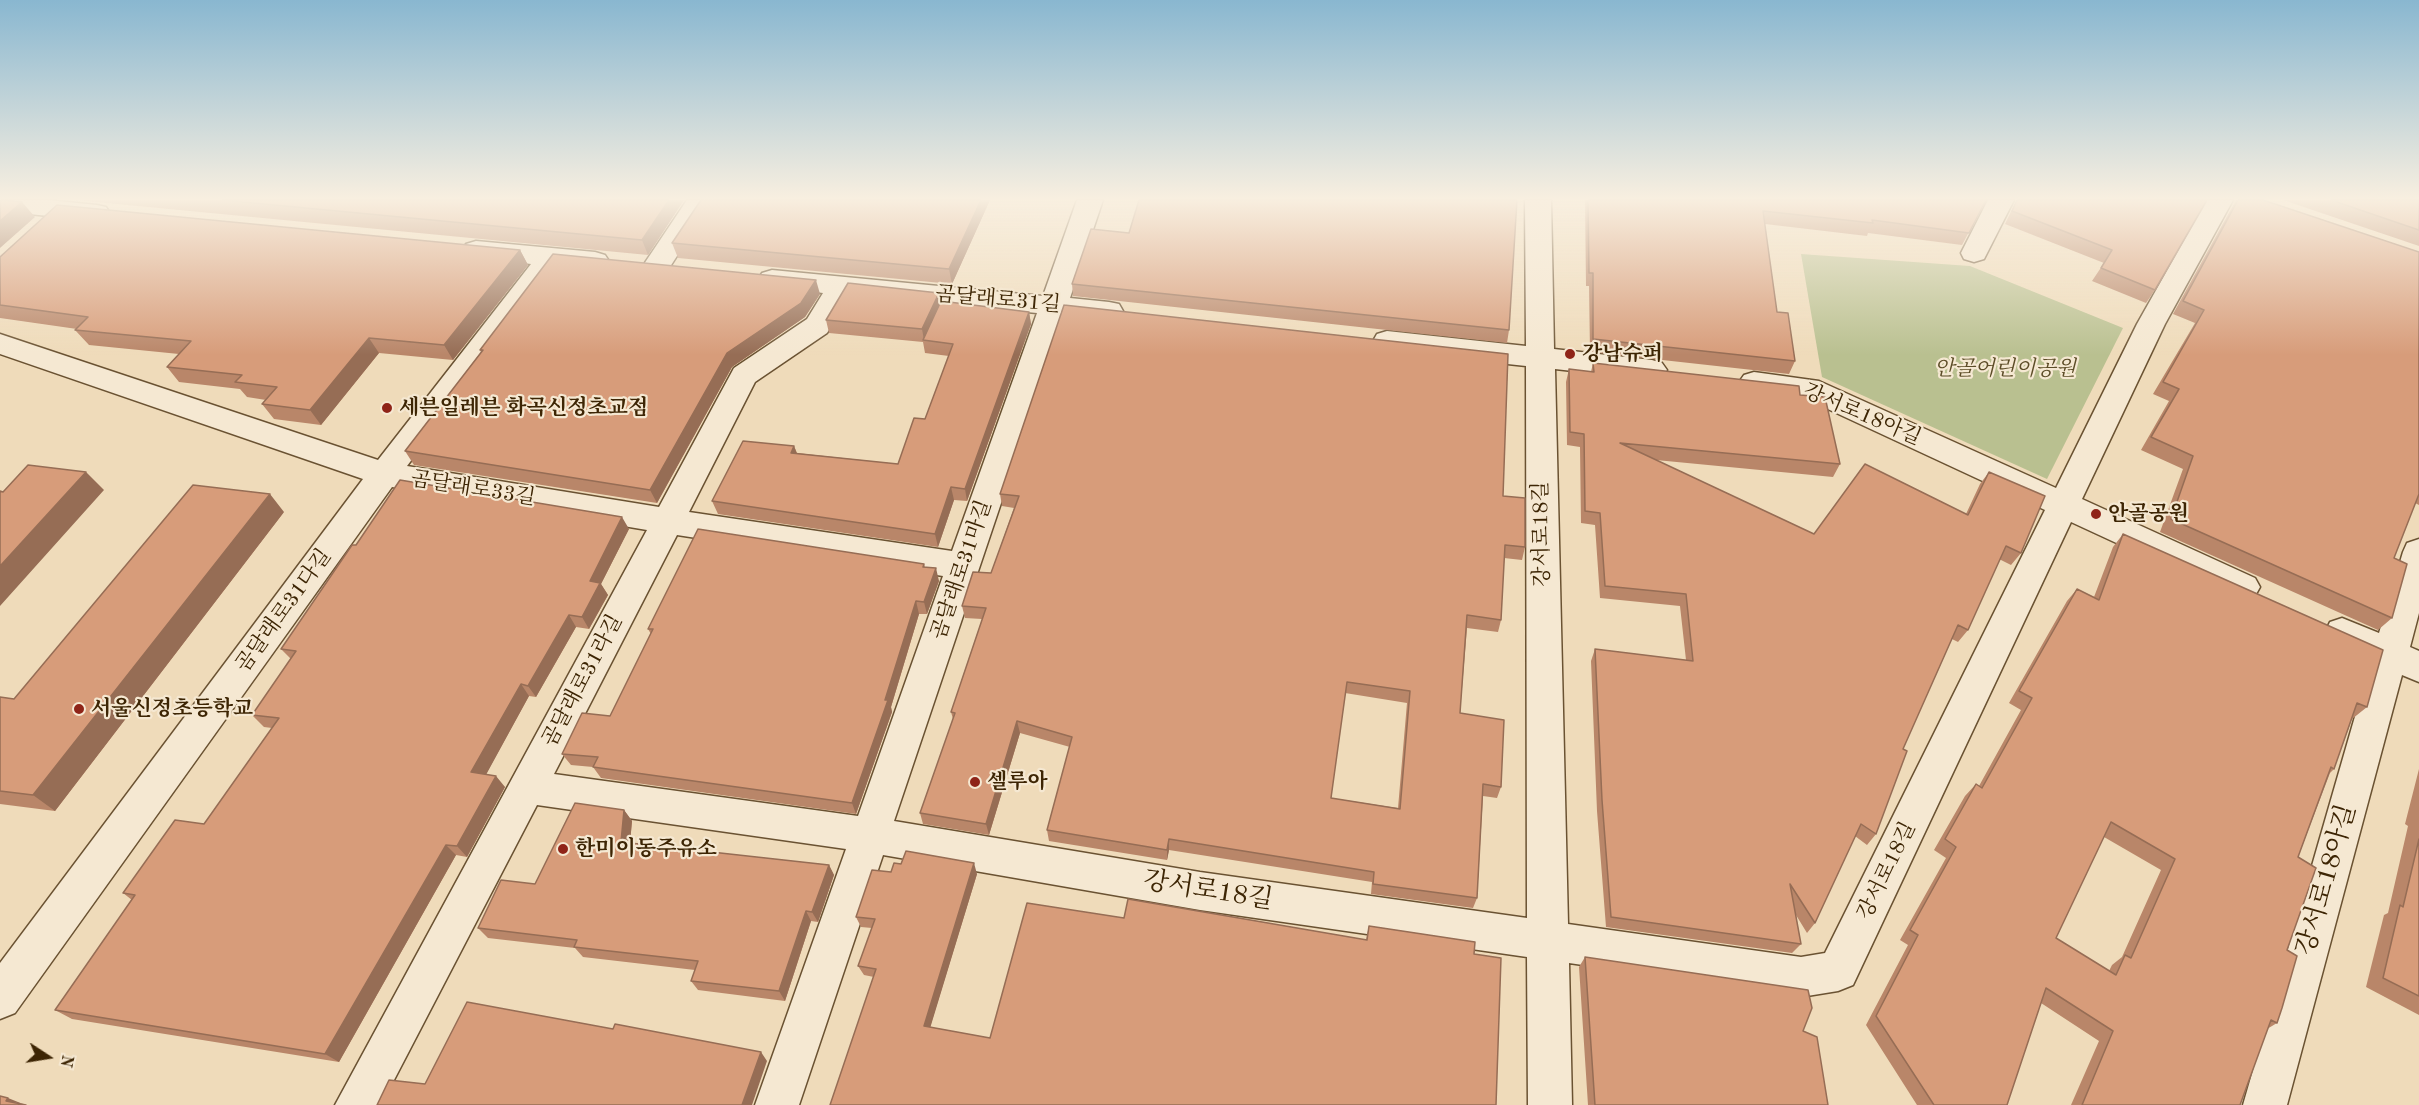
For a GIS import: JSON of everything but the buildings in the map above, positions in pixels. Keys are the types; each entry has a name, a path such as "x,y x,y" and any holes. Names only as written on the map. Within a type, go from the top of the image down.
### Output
{"street":[{"path":"494,252 647,266 659,252"},
{"path":"1053,305 1072,252"},
{"name":"강서로18길","path":"1539,252 1550,1105"},
{"path":"2064,506 2151,324 2191,252"},
{"name":"곰달래로31다길","path":"0,998 384,474 551,257"},
{"name":"곰달래로31길","path":"749,276 1134,313"},
{"name":"곰달래로31라길","path":"357,1105 744,375 817,326 842,285"},
{"name":"곰달래로31마길","path":"777,1105 1053,305"},
{"path":"1365,338 1680,373"},
{"name":"곰달래로33길","path":"0,344 384,474 666,521 963,566"},
{"name":"강서로18아길","path":"1727,379 1809,388 2270,600"},
{"name":"강서로18길","path":"871,835 1200,891 1801,977 1838,971 2064,506"},
{"name":"강서로18아길","path":"2265,1105 2404,661 2419,552"},
{"path":"2314,620 2404,661"},
{"path":"526,787 871,835"}],"green space":[{"name":"안골어린이공원","path":"1801,254 1970,266 2123,328 2047,479 1822,377"}],"place":[{"name":"강남슈퍼","path":"1570,354"},
{"name":"세븐일레븐 화곡신정초교점","path":"387,408"},
{"name":"안골공원","path":"2096,514"},
{"name":"서울신정초등학교","path":"79,709"},
{"name":"셀루아","path":"975,782"},
{"name":"한미이동주유소","path":"563,849"}]}
